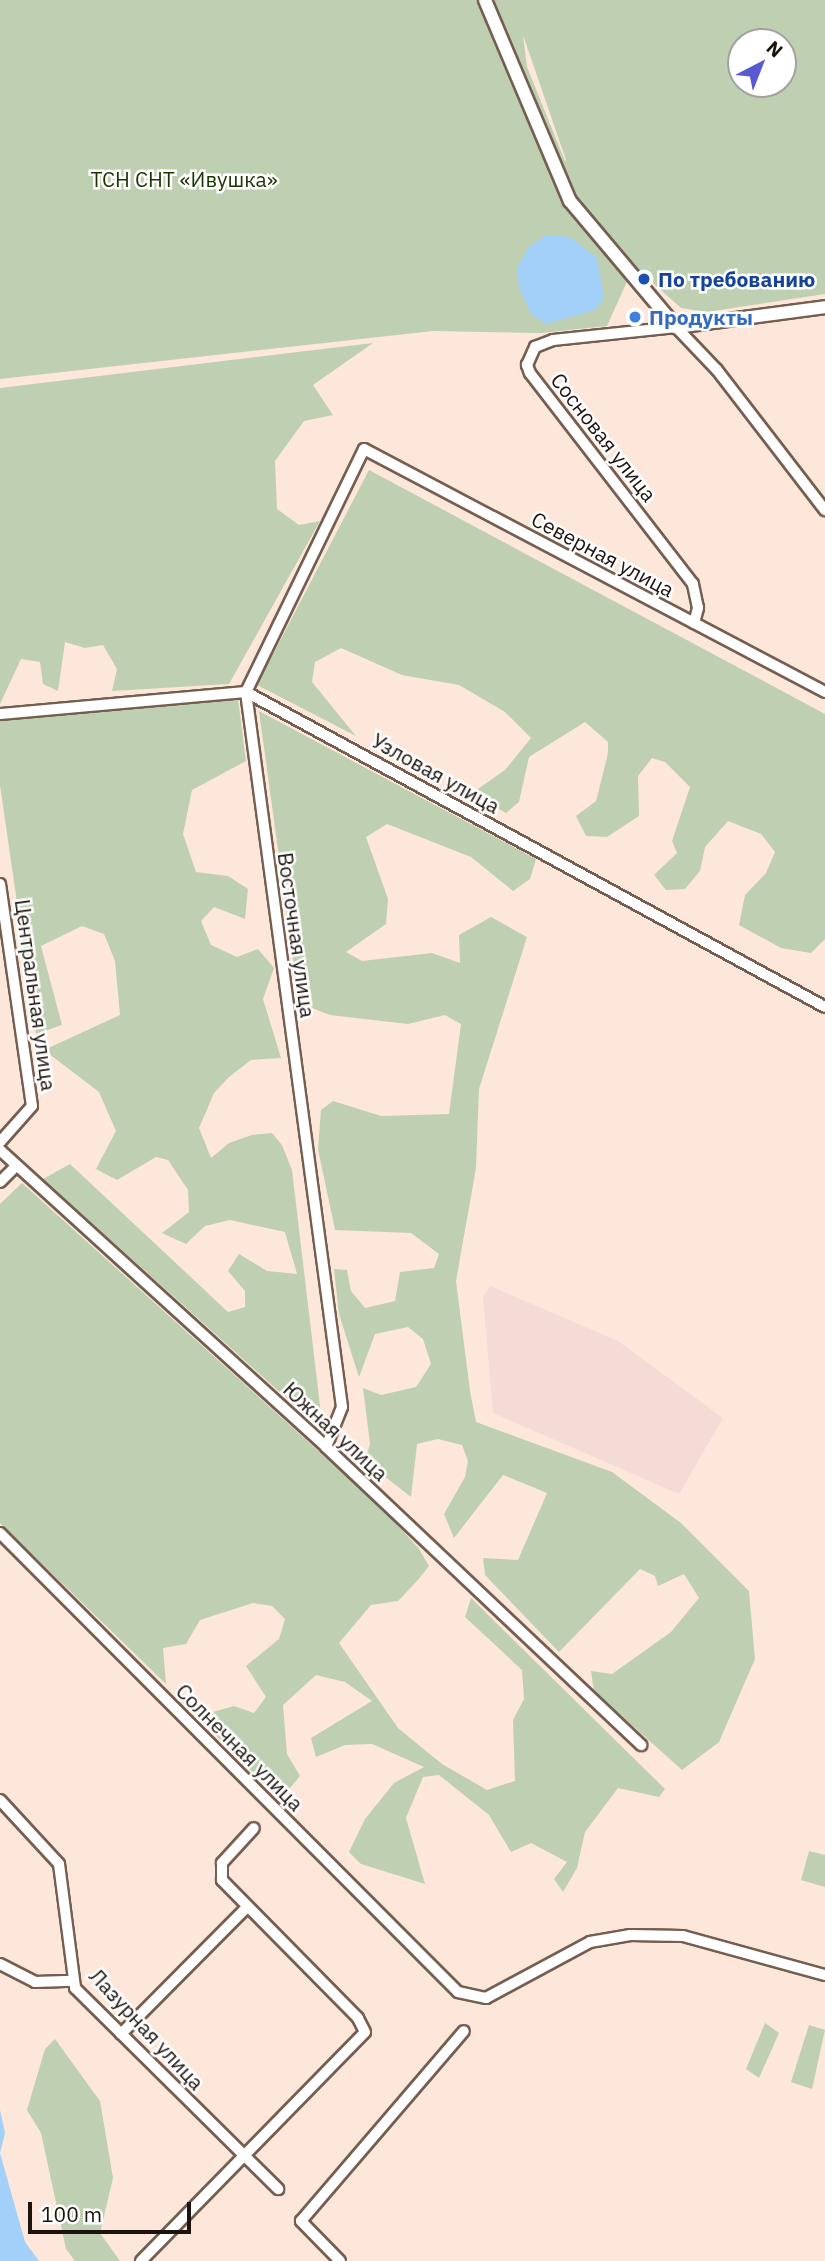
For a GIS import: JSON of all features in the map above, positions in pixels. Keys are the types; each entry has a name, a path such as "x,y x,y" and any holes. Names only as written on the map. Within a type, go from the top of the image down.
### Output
{"street":[{"path":"485,0 570,201 676,327 717,370 825,510"},
{"path":"676,327 825,307"},
{"name":"Сосновая улица","path":"676,327 553,340 535,347 527,365 693,583 698,608 694,623"},
{"name":"Северная улица","path":"246,692 364,449 825,692"},
{"path":"0,715 246,692"},
{"name":"Узловая улица","path":"246,692 825,1007"},
{"name":"Восточная улица","path":"246,692 342,1407 326,1447"},
{"name":"Центральная улица","path":"0,884 32,1105 0,1142"},
{"name":"Южная улица","path":"0,1150 326,1447 641,1745"},
{"path":"0,1182 16,1166"},
{"name":"Солнечная улица","path":"0,1532 453,1988 486,1998 590,1942 629,1935 683,1936 825,1975"},
{"name":"Лазурная улица","path":"0,1800 59,1864 72,1981 121,2034 278,2189"},
{"path":"141,2261 365,2032 358,2018 222,1880 219,1868 254,1828"},
{"path":"121,2034 247,1907"},
{"path":"0,1965 35,1982 72,1981"},
{"path":"340,2261 301,2221 464,2031"}],"shaded area":[{"path":"490,1286 618,1341 723,1418 679,1494 493,1413 483,1297"}],"green space":[{"name":"ТСН СНТ «Ивушка»","path":"0,0 825,0 825,294 707,312 681,308 634,266 607,326 541,333 433,331 0,379","holes":["523,35 566,160 527,67"]},
{"path":"373,343 313,385 333,415 304,421 275,461 277,509 299,525 320,521 229,684 112,691 117,669 103,645 85,648 65,642 58,691 43,684 40,662 21,659 0,704 0,388"},
{"path":"369,470 825,714 825,939 811,953 781,948 739,925 745,895 766,873 775,852 761,834 728,821 705,847 700,871 685,889 666,890 654,875 677,853 672,841 690,787 665,762 652,758 638,776 639,816 607,837 586,836 576,816 596,801 608,753 608,742 585,722 529,757 519,802 506,813 472,793 505,770 531,738 505,712 459,685 402,675 341,648 315,662 312,682 356,736 257,685"},
{"path":"238,699 246,761 192,790 183,834 196,872 228,876 248,889 245,919 214,907 201,921 211,945 237,957 258,949 274,968 263,999 281,1058 251,1060 229,1077 214,1093 199,1128 211,1158 229,1143 252,1135 272,1133 282,1145 292,1170 323,1431 43,1179 70,1164 228,1312 245,1307 245,1291 228,1271 239,1254 267,1271 297,1274 285,1232 230,1220 205,1226 186,1244 162,1233 189,1212 188,1190 168,1160 156,1157 117,1180 96,1169 116,1131 99,1092 44,1050 120,1015 115,961 104,934 82,926 41,946 62,1025 36,1034 0,785 0,721"},
{"path":"259,711 536,859 530,879 513,891 471,857 387,824 366,837 388,899 386,924 346,952 362,961 432,953 460,963 459,935 491,917 527,937 479,1089 476,1168 456,1281 470,1391 476,1422 612,1472 681,1523 749,1591 755,1659 719,1742 682,1770 594,1691 591,1671 612,1674 671,1632 699,1598 684,1574 658,1586 655,1576 640,1569 559,1652 485,1575 483,1558 518,1560 547,1493 503,1475 454,1538 444,1514 465,1477 468,1461 462,1445 438,1439 417,1444 411,1497 365,1461 370,1444 363,1388 381,1395 416,1387 431,1364 423,1339 408,1327 375,1334 359,1377 339,1314 334,1269 347,1270 351,1291 365,1308 395,1301 400,1272 434,1268 439,1254 411,1233 335,1230 318,1149 321,1110 333,1101 381,1116 449,1114 461,1024 445,1015 408,1024 330,1015 299,1003"},
{"path":"22,1183 387,1513 419,1549 429,1566 417,1581 398,1601 371,1605 339,1643 398,1728 442,1764 487,1790 515,1781 513,1720 524,1699 522,1670 465,1617 471,1598 665,1789 659,1797 618,1788 585,1832 577,1868 563,1892 554,1879 567,1862 531,1843 511,1852 489,1815 439,1775 423,1777 406,1818 425,1884 361,1864 349,1852 365,1819 394,1783 424,1767 372,1744 345,1745 316,1757 311,1738 372,1701 345,1682 316,1675 283,1705 287,1754 300,1776 280,1800 206,1725 209,1713 234,1706 254,1713 266,1697 246,1666 279,1639 285,1619 272,1606 253,1603 200,1620 186,1644 163,1648 166,1684 0,1523 0,1204"},
{"path":"809,1851 825,1855 825,1887 801,1880"},
{"path":"765,2023 779,2033 759,2078 746,2069"},
{"path":"809,2025 825,2030 812,2089 791,2082"},
{"path":"55,2039 100,2101 113,2178 100,2233 120,2261 75,2261 66,2249 41,2133 27,2110 45,2049"}],"water":[{"path":"546,235 570,237 597,258 604,298 595,310 546,324 531,314 519,287 517,268 528,248"},
{"path":"0,2110 5,2133 0,2153"},
{"path":"0,2153 25,2242 39,2261 0,2261"}],"place":[{"name":"По требованию","path":"644,279"},
{"name":"Продукты","path":"635,317"}]}
